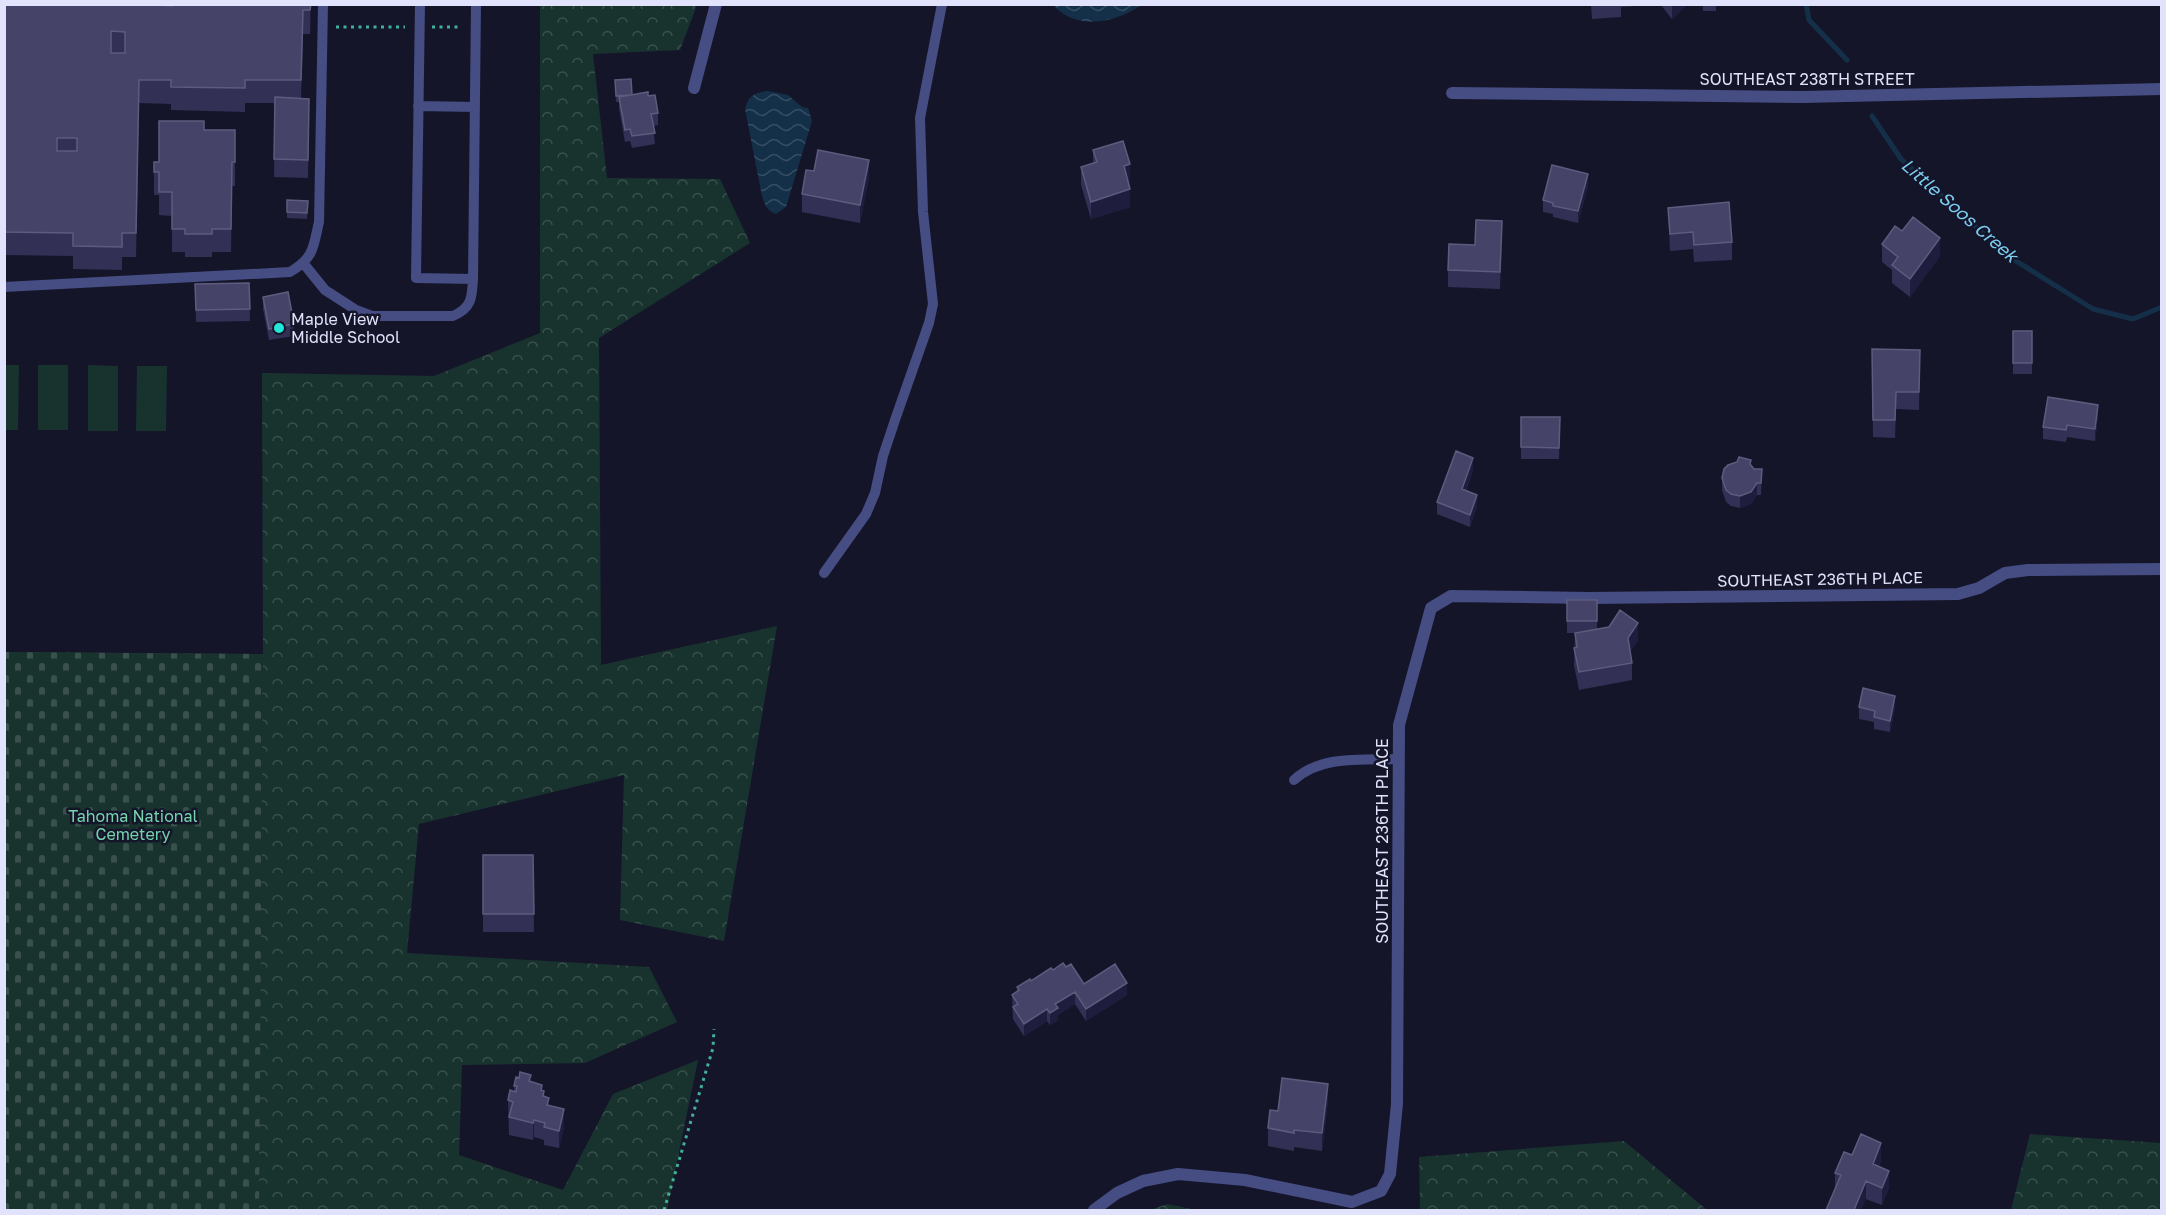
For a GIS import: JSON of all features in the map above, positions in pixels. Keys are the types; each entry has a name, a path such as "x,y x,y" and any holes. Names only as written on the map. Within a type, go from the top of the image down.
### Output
{"street":[{"path":"694,88 716,4"},
{"name":"SOUTHEAST 238TH STREET","path":"1452,93 1803,97 2162,89"},
{"name":"SOUTHEAST 236TH PLACE","path":"1094,1210 1118,1193 1143,1181 1178,1174 1245,1180 1352,1202 1380,1191 1390,1174 1397,1104 1399,724 1431,608 1451,596 1958,594 1979,588 2005,573 2028,570 2162,569"}],"lane":[{"path":"4,287 290,272 304,264 313,250 319,222 323,4"},
{"path":"420,4 416,278 473,279"},
{"path":"304,264 325,290 356,310 372,316 453,316 463,312 472,298 473,279 476,4"},
{"path":"824,573 866,514 895,420 929,323 933,304 923,212 920,118 942,4"},
{"path":"418,106 475,106"},
{"path":"1294,780 1303,771 1313,767 1350,760 1398,759"}],"path":[{"path":"323,27 476,27"},
{"path":"664,1210 713,1048 714,1029"}],"green space":[{"path":"540,5 697,5 680,50 593,54 607,178 720,179 750,243 599,338 601,665 777,626 724,941 620,920 624,775 419,824 407,953 649,967 677,1022 585,1063 462,1065 459,1155 563,1190 613,1094 698,1060 667,1210 205,1210 5,652 263,654 262,373 434,376 540,333"},
{"path":"5,365 19,365 18,430 5,430"},
{"path":"38,365 68,365 68,430 38,430"},
{"path":"88,365 118,366 118,431 88,431"},
{"path":"137,366 167,366 166,431 136,431"},
{"name":"Tahoma National Cemetery","path":"5,652 263,654 259,1210 5,1210"},
{"path":"2030,1134 2161,1143 2161,1210 2011,1210"},
{"path":"1624,1141 1707,1210 1420,1210 1419,1157"},
{"path":"1167,1204 1196,1210 1150,1210"}],"water":[{"path":"1053,5 1141,5 1120,16 1096,22 1073,18 1062,13"},
{"path":"768,91 788,95 802,107 808,108 812,121 786,207 776,214 770,211 762,196 745,109 753,96 759,92"}],"building":[{"path":"4,4 172,6 172,4 311,4 310,10 303,10 301,80 245,80 245,88 171,87 171,80 139,80 136,233 122,233 122,247 73,246 73,233 4,232","holes":["111,31 125,32 125,53 111,53","57,138 77,138 77,151 57,151"]},
{"path":"631,79 632,95 616,96 615,80"},
{"path":"648,92 648,96 655,95 658,113 651,114 655,133 632,136 630,129 625,130 619,97"},
{"path":"275,97 309,99 308,160 274,159"},
{"path":"159,121 204,121 204,130 235,130 231,229 212,229 212,234 185,234 185,229 172,229 172,192 159,192 159,172 154,172 154,162 159,162"},
{"path":"1123,141 1130,164 1124,166 1130,189 1091,202 1081,167 1097,162 1093,150"},
{"path":"818,150 869,160 860,205 802,194 806,170 814,171"},
{"path":"1552,165 1588,174 1578,211 1553,206 1553,203 1543,200"},
{"path":"287,200 308,201 307,213 287,212"},
{"path":"1729,202 1732,242 1694,245 1693,232 1670,234 1668,208"},
{"path":"1913,217 1940,238 1910,279 1892,265 1898,257 1882,244 1895,226 1902,231"},
{"path":"1476,220 1502,221 1500,272 1448,270 1449,244 1475,245"},
{"path":"249,283 250,309 196,310 195,284"},
{"path":"288,292 294,324 269,329 263,297"},
{"path":"2013,331 2032,331 2032,363 2013,363"},
{"path":"1872,349 1920,350 1919,392 1896,392 1895,420 1873,420"},
{"path":"2048,397 2098,405 2095,429 2067,425 2066,430 2043,427"},
{"path":"1521,417 1560,417 1559,448 1521,447"},
{"path":"1456,451 1473,458 1462,489 1477,495 1470,515 1437,502"},
{"path":"1739,457 1751,460 1750,464 1754,469 1762,469 1761,483 1757,483 1751,492 1740,496 1726,490 1722,478 1724,469 1737,462"},
{"path":"1567,600 1597,600 1597,621 1567,621"},
{"path":"1620,610 1638,623 1628,638 1632,663 1579,672 1574,648 1577,647 1575,633 1609,627"},
{"path":"1863,688 1895,696 1890,721 1874,717 1875,711 1859,707"},
{"path":"483,855 533,855 534,914 483,914"},
{"path":"1063,963 1066,967 1071,964 1084,984 1115,964 1127,983 1086,1009 1075,992 1055,1004 1058,1008 1050,1013 1047,1009 1024,1024 1013,1007 1018,1004 1012,995 1019,990 1017,987"},
{"path":"520,1072 531,1075 529,1081 542,1085 543,1096 549,1098 547,1105 564,1109 559,1131 544,1127 545,1123 534,1120 533,1123 509,1117 513,1102 508,1100 510,1090 516,1092 517,1086 514,1086"},
{"path":"1282,1078 1328,1084 1322,1133 1294,1130 1294,1133 1268,1128 1270,1110 1278,1111"},
{"path":"1861,1134 1881,1143 1873,1164 1889,1171 1882,1188 1866,1181 1854,1210 1826,1210 1841,1175 1835,1173 1844,1152 1852,1155"}],"waterway":[{"name":"Little Soos Creek","path":"1806,4 1809,20 1847,60"},
{"name":"Little Soos Creek","path":"1872,116 1901,159 2008,256 2093,309 2133,319 2162,307"}],"place":[{"name":"Maple View Middle School","path":"279,328"}]}
